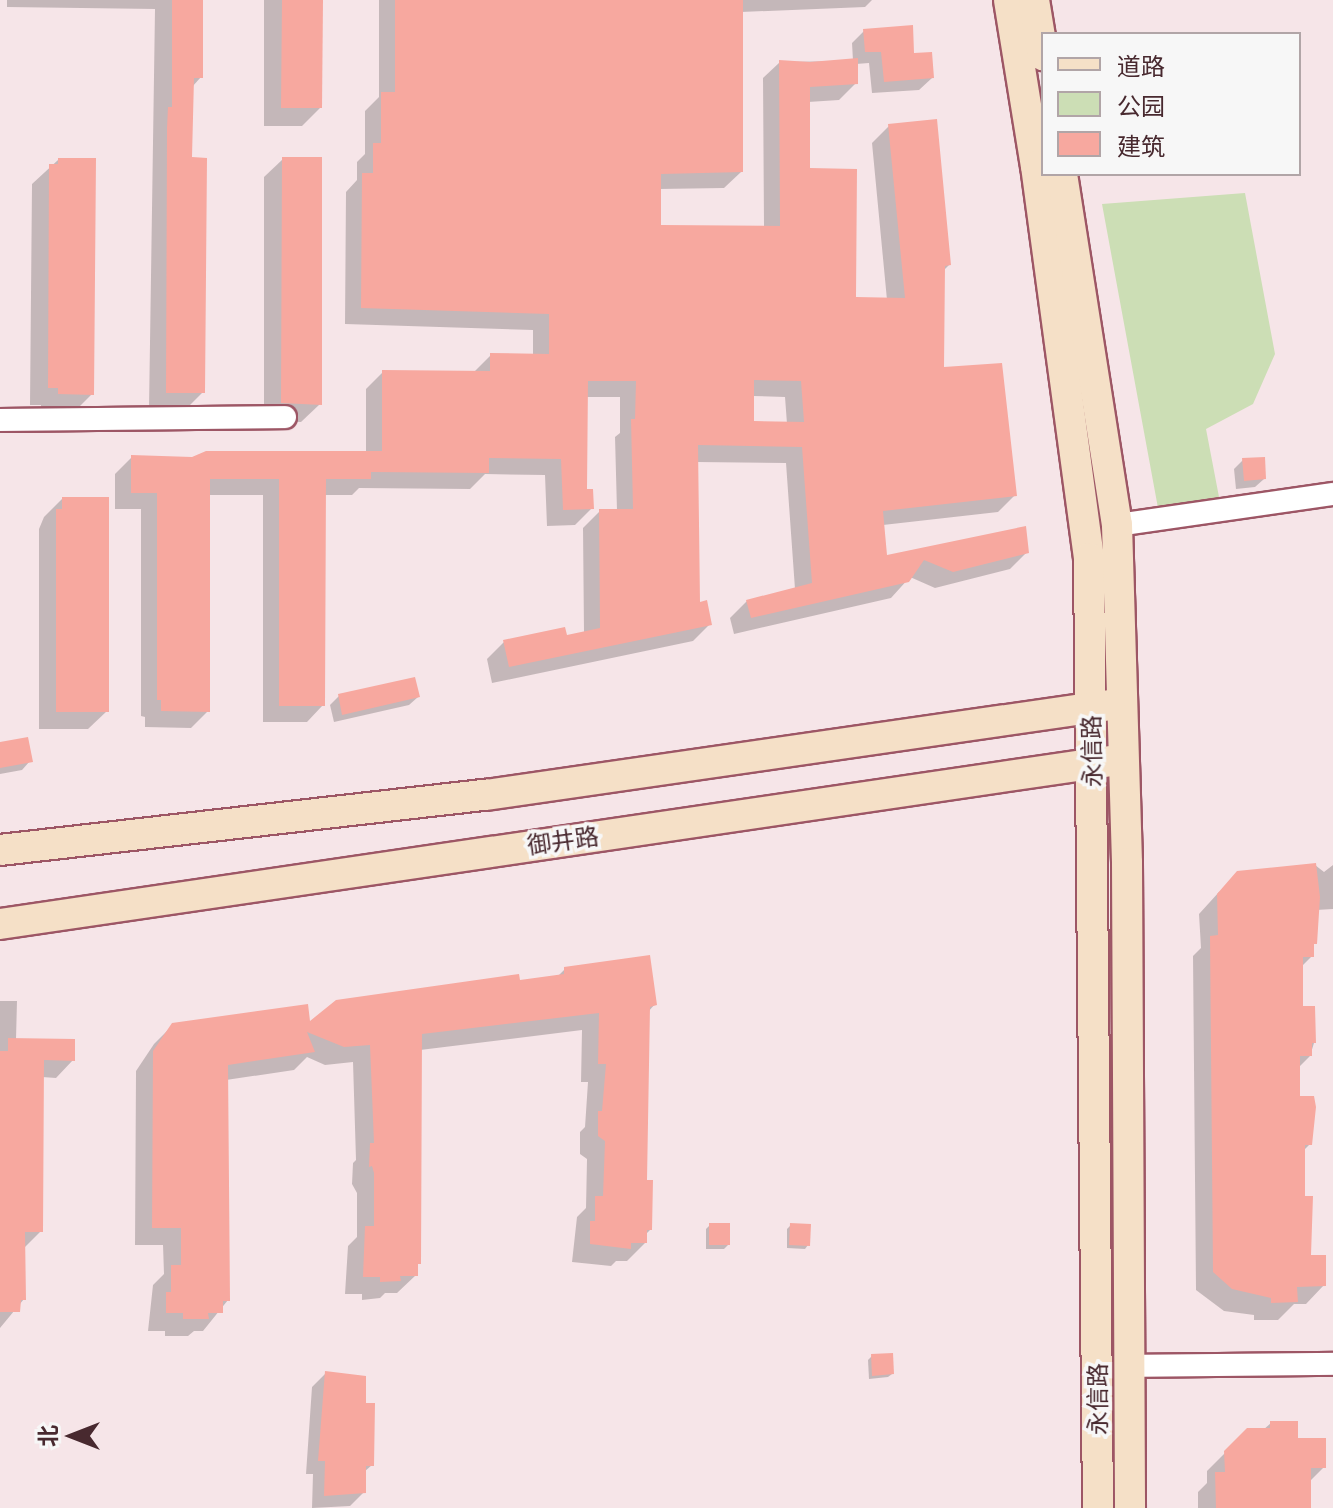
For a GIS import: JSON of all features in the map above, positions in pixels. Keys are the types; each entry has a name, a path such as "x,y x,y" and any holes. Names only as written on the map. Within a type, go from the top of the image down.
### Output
{"street":[{"name":"永信路","path":"1009,0 1036,166 1089,558 1098,1508"},
{"path":"1034,0 1041,43"},
{"name":"永信路","path":"1062,176 1117,525 1125,759 1130,1508"},
{"path":"0,420 285,417"},
{"path":"1117,525 1333,494"},
{"path":"0,850 486,795 1124,703"},
{"name":"御井路","path":"0,924 1125,759"},
{"path":"1128,1366 1333,1364"}],"green space":[{"path":"1245,193 1275,354 1253,404 1206,429 1219,497 1158,508 1102,204"}],"building":[{"path":"172,0 203,0 203,78 194,78 192,157 207,158 205,393 166,393 167,128 168,107 172,107"},
{"path":"282,0 323,0 322,108 281,108"},
{"path":"395,0 743,0 743,172 661,174 661,225 780,226 779,60 810,62 858,58 858,84 810,87 810,168 857,169 856,297 905,298 888,124 937,119 951,265 945,266 944,367 1002,363 1017,496 883,511 887,555 1026,526 1029,553 953,572 924,560 909,582 751,618 746,600 812,583 802,447 698,445 700,602 707,600 712,625 509,667 503,640 565,627 567,635 600,628 599,509 633,509 631,419 635,419 636,381 588,381 587,489 593,489 594,509 563,510 561,459 489,458 489,473 371,472 371,479 326,479 325,706 279,706 279,479 210,479 210,712 161,711 161,700 157,700 157,493 131,493 131,455 192,457 206,451 382,451 382,370 490,371 490,353 549,354 549,314 361,308 362,173 373,173 373,143 381,143 381,92 395,92","holes":["754,380 801,381 804,422 754,421"]},
{"path":"913,25 914,53 932,52 934,78 884,82 881,52 865,52 863,29"},
{"path":"282,157 322,157 322,405 281,403"},
{"path":"58,158 96,158 94,395 58,394 58,388 48,388 49,164 58,164"},
{"path":"1265,457 1266,479 1244,481 1242,458"},
{"path":"62,497 109,497 109,712 56,712 56,509 62,509"},
{"path":"415,677 420,697 342,715 338,694"},
{"path":"28,737 33,762 0,768 0,742"},
{"path":"1316,863 1320,897 1317,944 1314,944 1314,957 1303,957 1303,1006 1315,1006 1316,1043 1312,1043 1312,1056 1300,1056 1300,1096 1314,1096 1316,1107 1312,1145 1305,1145 1305,1196 1313,1196 1311,1255 1326,1255 1326,1286 1297,1287 1298,1302 1271,1303 1271,1298 1232,1289 1213,1272 1210,936 1218,935 1217,894 1237,871"},
{"path":"650,955 657,1005 650,1007 647,1180 653,1180 652,1230 647,1230 647,1243 631,1243 631,1249 590,1244 590,1221 595,1221 595,1196 603,1196 605,1141 598,1136 598,1111 602,1111 606,1064 598,1064 599,1013 422,1034 421,1264 418,1264 418,1276 400,1276 401,1281 380,1282 380,1277 363,1277 365,1226 374,1226 374,1173 372,1166 369,1167 370,1143 374,1143 370,1045 344,1047 307,1032 315,1052 228,1065 230,1301 223,1301 223,1313 208,1313 209,1319 183,1319 183,1313 166,1313 166,1292 171,1292 171,1265 181,1265 181,1228 152,1228 153,1051 172,1023 308,1004 310,1021 336,1000 519,974 520,980 564,974 564,967"},
{"path":"8,1038 75,1039 75,1061 44,1060 43,1232 25,1232 26,1300 21,1300 20,1312 0,1312 0,1051 8,1051"},
{"path":"709,1223 730,1223 730,1245 709,1245"},
{"path":"790,1223 811,1224 810,1246 789,1245"},
{"path":"893,1353 894,1374 872,1376 871,1354"},
{"path":"325,1371 366,1376 366,1403 375,1403 374,1466 366,1466 366,1493 324,1496 325,1461 318,1461"},
{"path":"1270,1421 1298,1421 1298,1438 1326,1438 1326,1468 1311,1468 1311,1508 1216,1508 1215,1472 1225,1472 1224,1451 1247,1428 1270,1428"}]}
